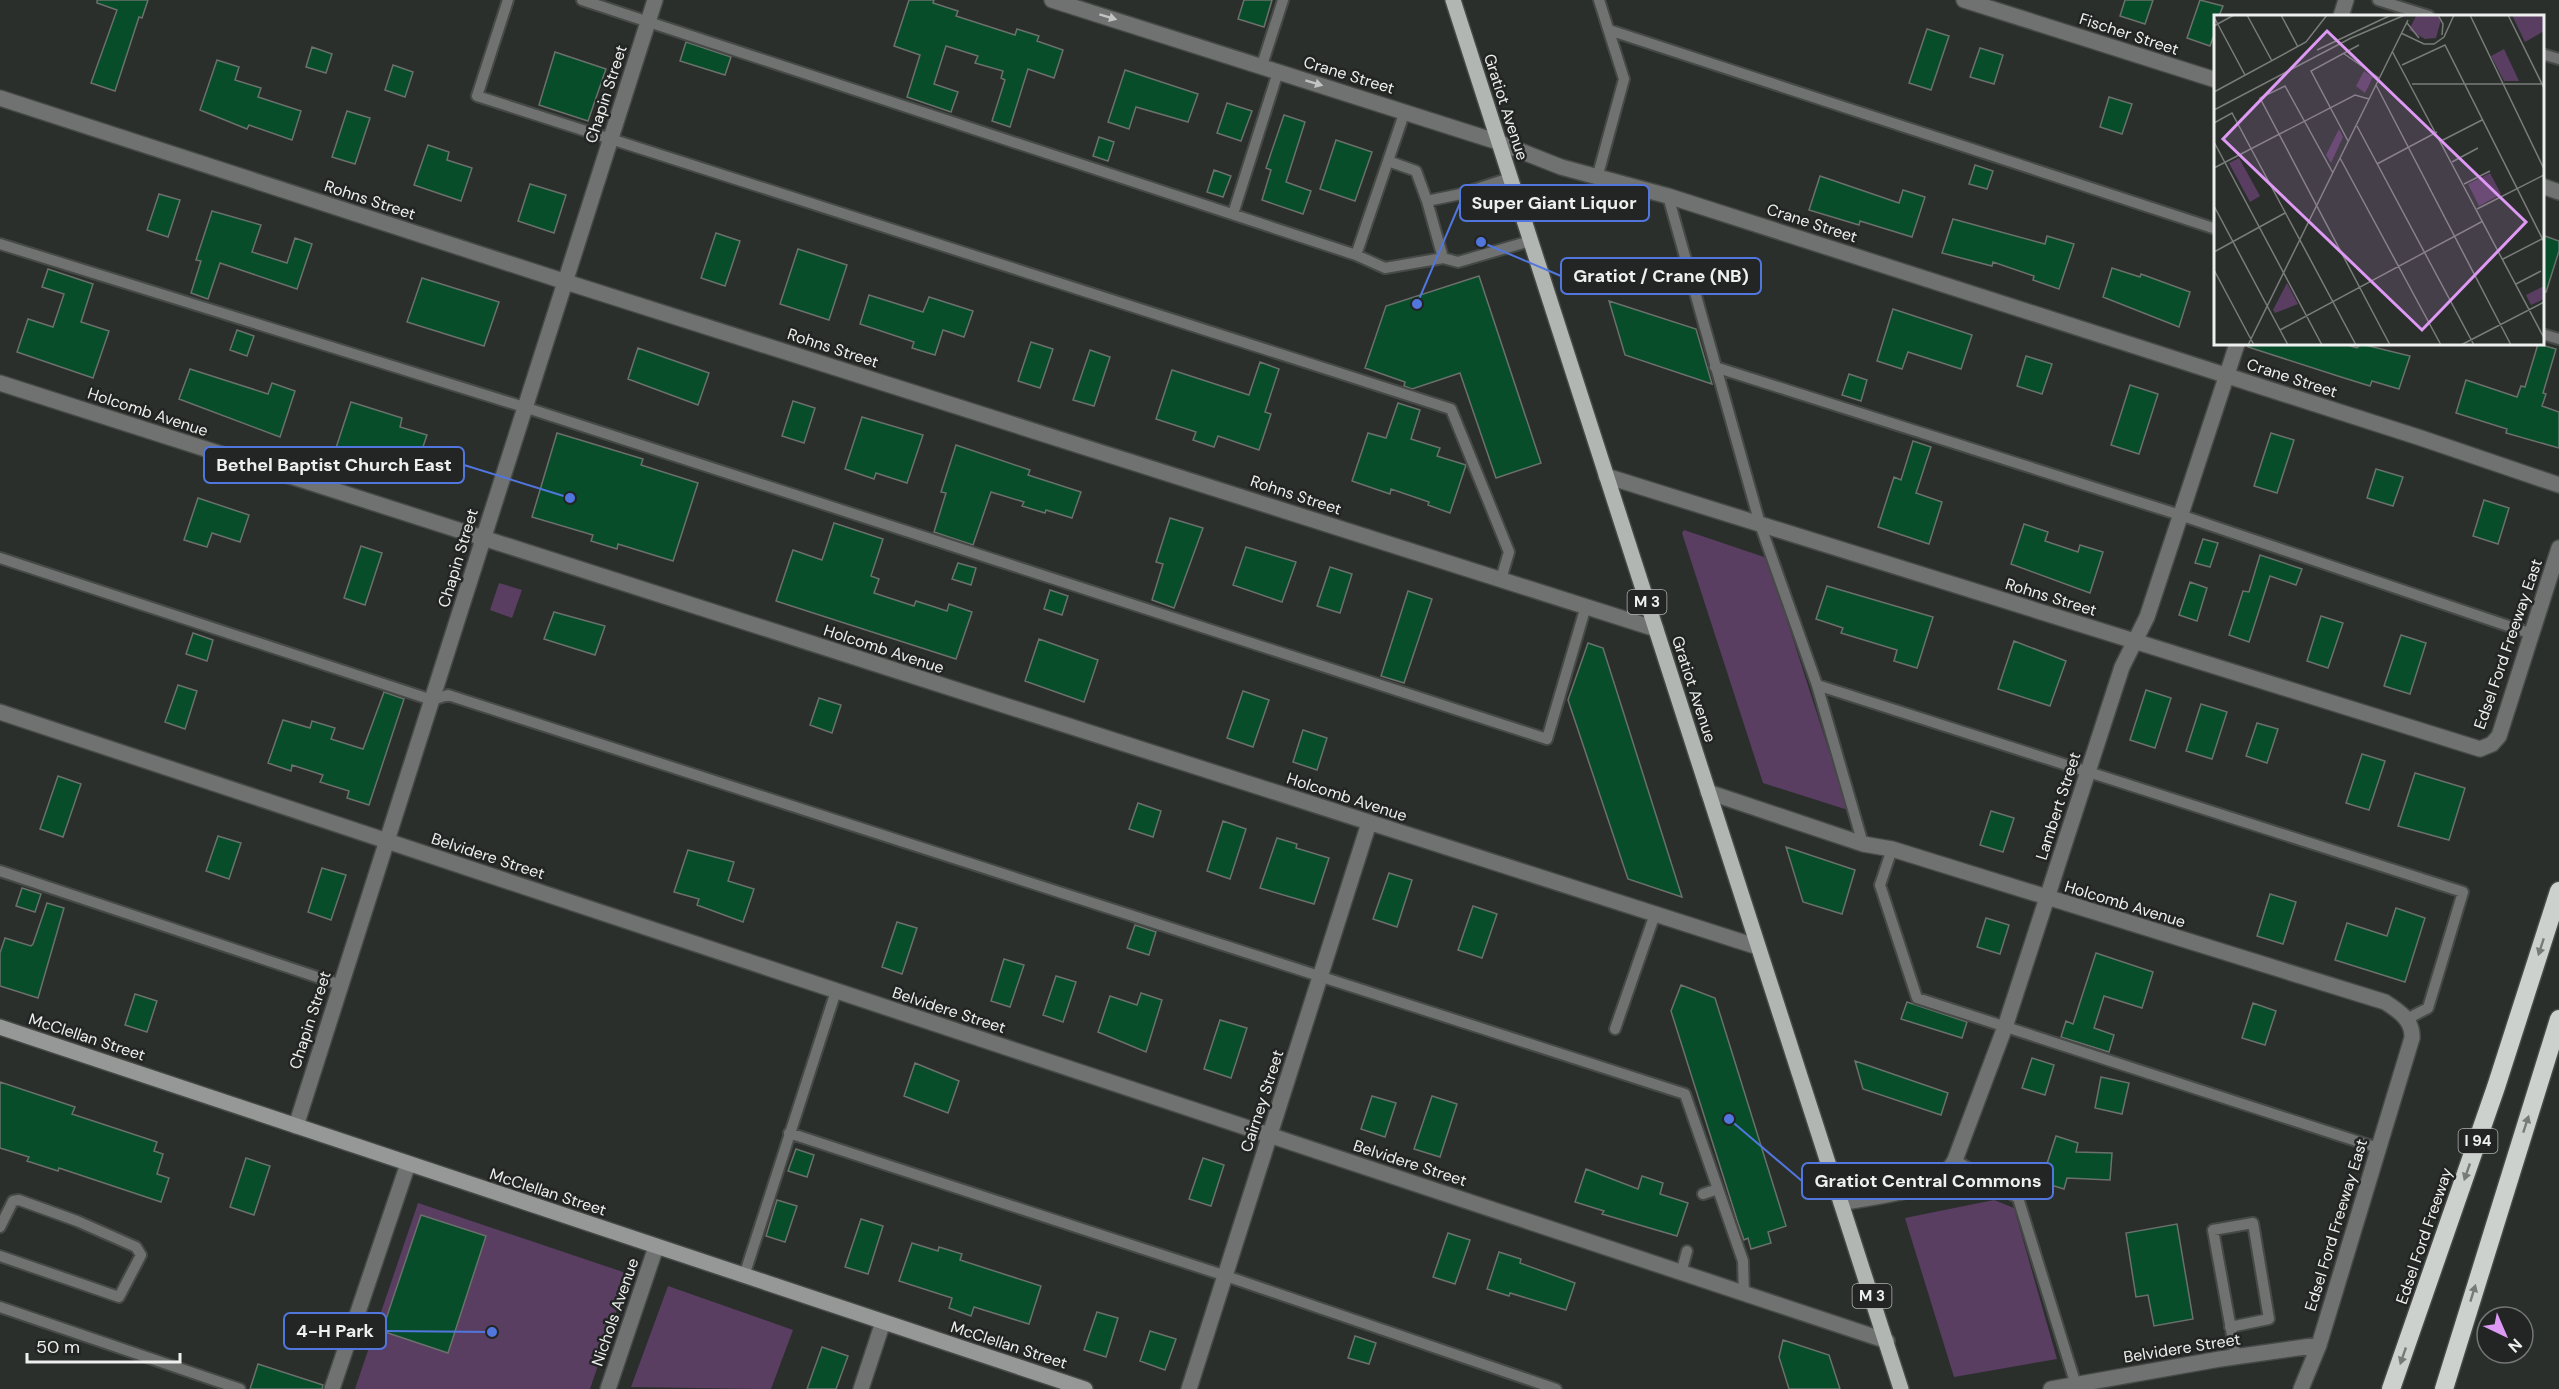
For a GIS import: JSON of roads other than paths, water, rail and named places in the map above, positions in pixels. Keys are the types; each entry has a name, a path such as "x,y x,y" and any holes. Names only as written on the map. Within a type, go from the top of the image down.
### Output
{"highway":[{"name":"Edsel Ford Freeway","path":"2391,1389 2493,1096 2559,891"},
{"name":"I 94","path":"2444,1389 2559,1019"}],"main road":[{"name":"Gratiot Avenue","path":"1453,0 1901,1389"}],"street":[{"name":"Chapin Street","path":"296,1126 655,0"},
{"name":"Crane Street","path":"1052,0 1405,111 1498,142 1561,167 1668,196 2227,375 2559,485"},
{"name":"Fischer Street","path":"1964,0 2214,80"},
{"path":"2341,15 2346,0"},
{"name":"Rohns Street","path":"0,98 566,282 1656,629"},
{"path":"2544,187 2559,192"},
{"name":"Lambert Street","path":"1841,1203 1929,1185 1952,1166 1955,1160 2005,1027 2122,667 2147,616 2237,345"},
{"name":"Holcomb Avenue","path":"0,384 1758,947"},
{"name":"Rohns Street","path":"1606,476 2472,748 2486,747"},
{"name":"Edsel Ford Freeway East","path":"2486,747 2499,736 2559,548"},
{"name":"Belvidere Street","path":"0,712 1887,1341"},
{"name":"Holcomb Avenue","path":"1708,792 1863,844 1892,849 2047,899 2385,1002 2407,1019"},
{"name":"Cairney Street","path":"1189,1389 1369,823"},
{"name":"Edsel Ford Freeway East","path":"2301,1389 2319,1345 2412,1038 2413,1028 2407,1019"},
{"name":"McClellan Street","path":"0,1027 1085,1389"},
{"path":"332,1389 408,1164"},
{"name":"Nichols Avenue","path":"608,1389 656,1247"},
{"path":"861,1389 883,1322"},
{"name":"Belvidere Street","path":"2051,1389 2114,1383 2236,1357 2319,1345"}],"lane":[{"path":"508,0 477,96 1451,409 1509,552 1501,579"},
{"path":"582,0 1356,255 1385,268 1443,258 1458,262 1530,241"},
{"path":"1262,66 1282,0"},
{"path":"1597,177 1624,79 1599,0"},
{"path":"2378,0 2426,15"},
{"path":"1609,30 2214,228"},
{"path":"2544,55 2559,59"},
{"path":"1233,214 1278,72"},
{"path":"1356,255 1405,111"},
{"path":"1388,161 1416,171 1443,258"},
{"path":"1427,201 1461,194 1510,178"},
{"path":"1668,196 1760,524 1817,685 1863,844"},
{"path":"0,244 524,407 1547,739 1586,606"},
{"path":"2544,335 2559,339"},
{"path":"1715,367 2180,515 2532,634"},
{"path":"0,558 432,700 448,695 1322,975 1685,1094 1743,1261 1744,1294"},
{"path":"1817,685 2463,892 2428,1008 2407,1019"},
{"path":"1892,849 1880,885 1917,998 2378,1148"},
{"path":"0,871 341,985"},
{"path":"1615,1029 1655,914"},
{"path":"744,1276 836,991"},
{"path":"789,1133 1226,1276 1556,1389"},
{"path":"1955,1160 2018,1198 2076,1385"},
{"path":"1703,1194 1718,1189"},
{"path":"0,1227 13,1201 19,1200 136,1246 141,1255 119,1297 0,1256"},
{"path":"2230,1327 2269,1319 2253,1223 2213,1230 2230,1327 2236,1357"},
{"path":"1681,1273 1687,1251"},
{"path":"0,1307 240,1389"}],"place":[{"name":"Gratiot / Crane (NB)","path":"1481,242"},
{"name":"Super Giant Liquor","path":"1417,304"},
{"name":"Bethel Baptist Church East","path":"570,498"},
{"name":"Gratiot Central Commons","path":"1729,1119"},
{"name":"4-H Park","path":"492,1332"}]}
